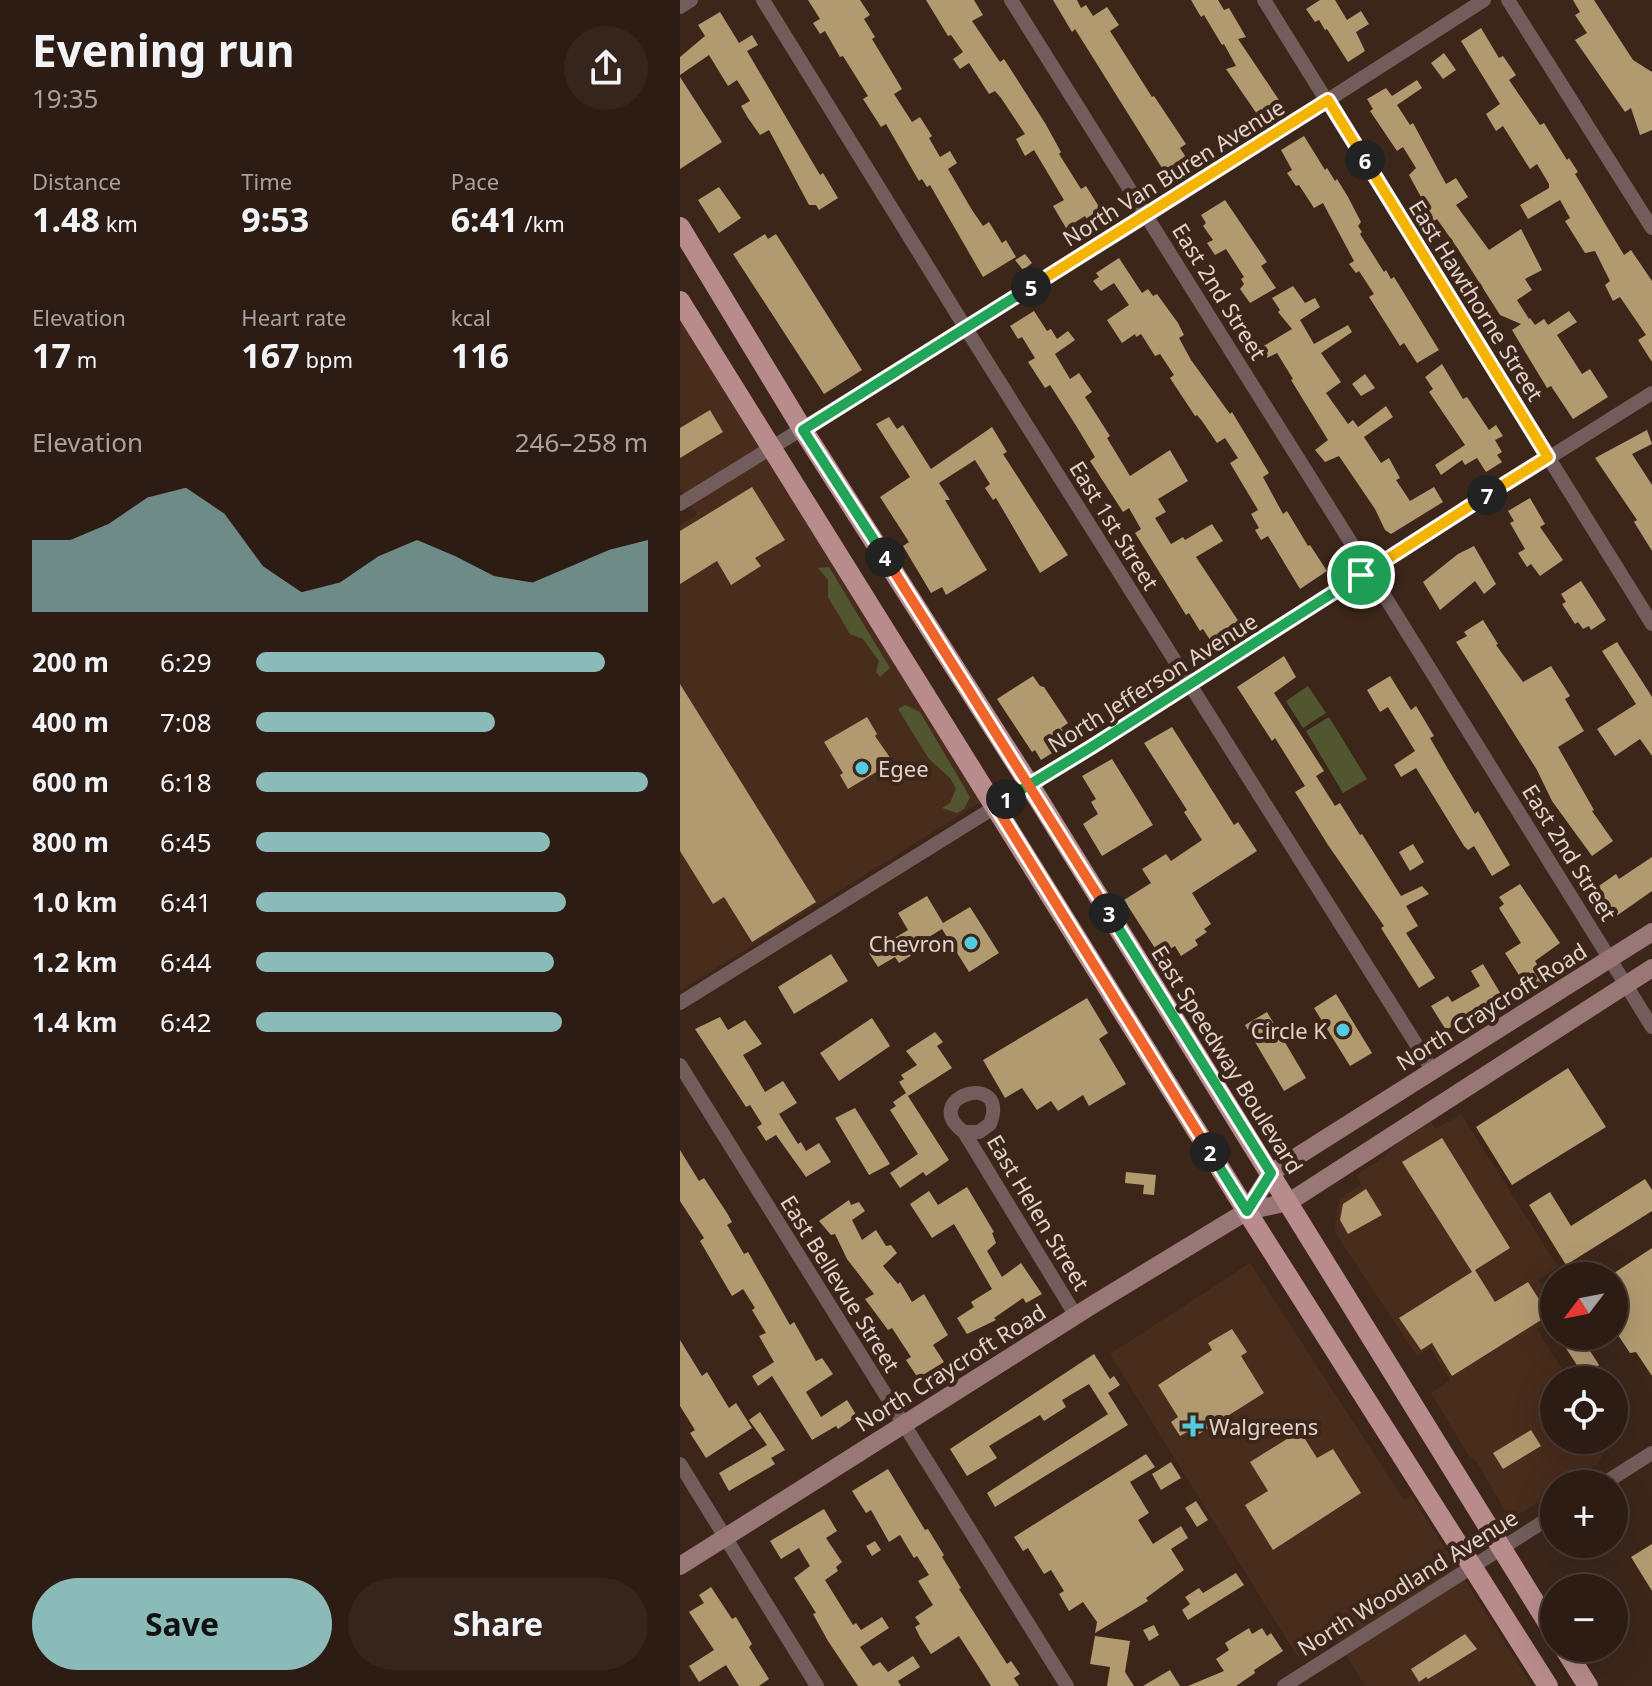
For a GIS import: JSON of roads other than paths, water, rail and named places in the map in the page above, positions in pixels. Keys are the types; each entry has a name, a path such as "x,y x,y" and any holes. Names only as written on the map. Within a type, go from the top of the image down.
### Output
{"main road":[{"name":"East Speedway Boulevard","path":"680,227 803,430 1029,784 1540,1611"},
{"path":"680,301 1247,1211 1548,1686"},
{"name":"North Craycroft Road","path":"1247,1211 1271,1173 1652,932"},
{"name":"North Craycroft Road","path":"680,1566 1247,1211 1289,1202 1652,968"},
{"path":"1573,1662 1588,1686"}],"street":[{"path":"680,7 691,0"},
{"name":"East 1st Street","path":"763,0 1433,1071"},
{"name":"East 2nd Street","path":"1011,0 1652,1027"},
{"name":"East Hawthorne Street","path":"1264,0 1652,624"},
{"name":"North Van Buren Avenue","path":"680,504 1147,216 1484,0"},
{"path":"1508,0 1652,228"},
{"name":"North Jefferson Avenue","path":"680,1003 766,952 1652,393"},
{"name":"East Bellevue Street","path":"680,1065 1067,1686"},
{"name":"East Helen Street","path":"964,1132 1076,1316"},
{"path":"1625,1470 1652,1453"},
{"path":"680,1464 817,1686"},
{"name":"North Woodland Avenue","path":"1284,1686 1540,1524"}],"place":[{"name":"Egee","path":"862,768"},
{"name":"Chevron","path":"971,943"},
{"name":"Circle K","path":"1343,1030"},
{"name":"Walgreens","path":"1193,1426"}]}
